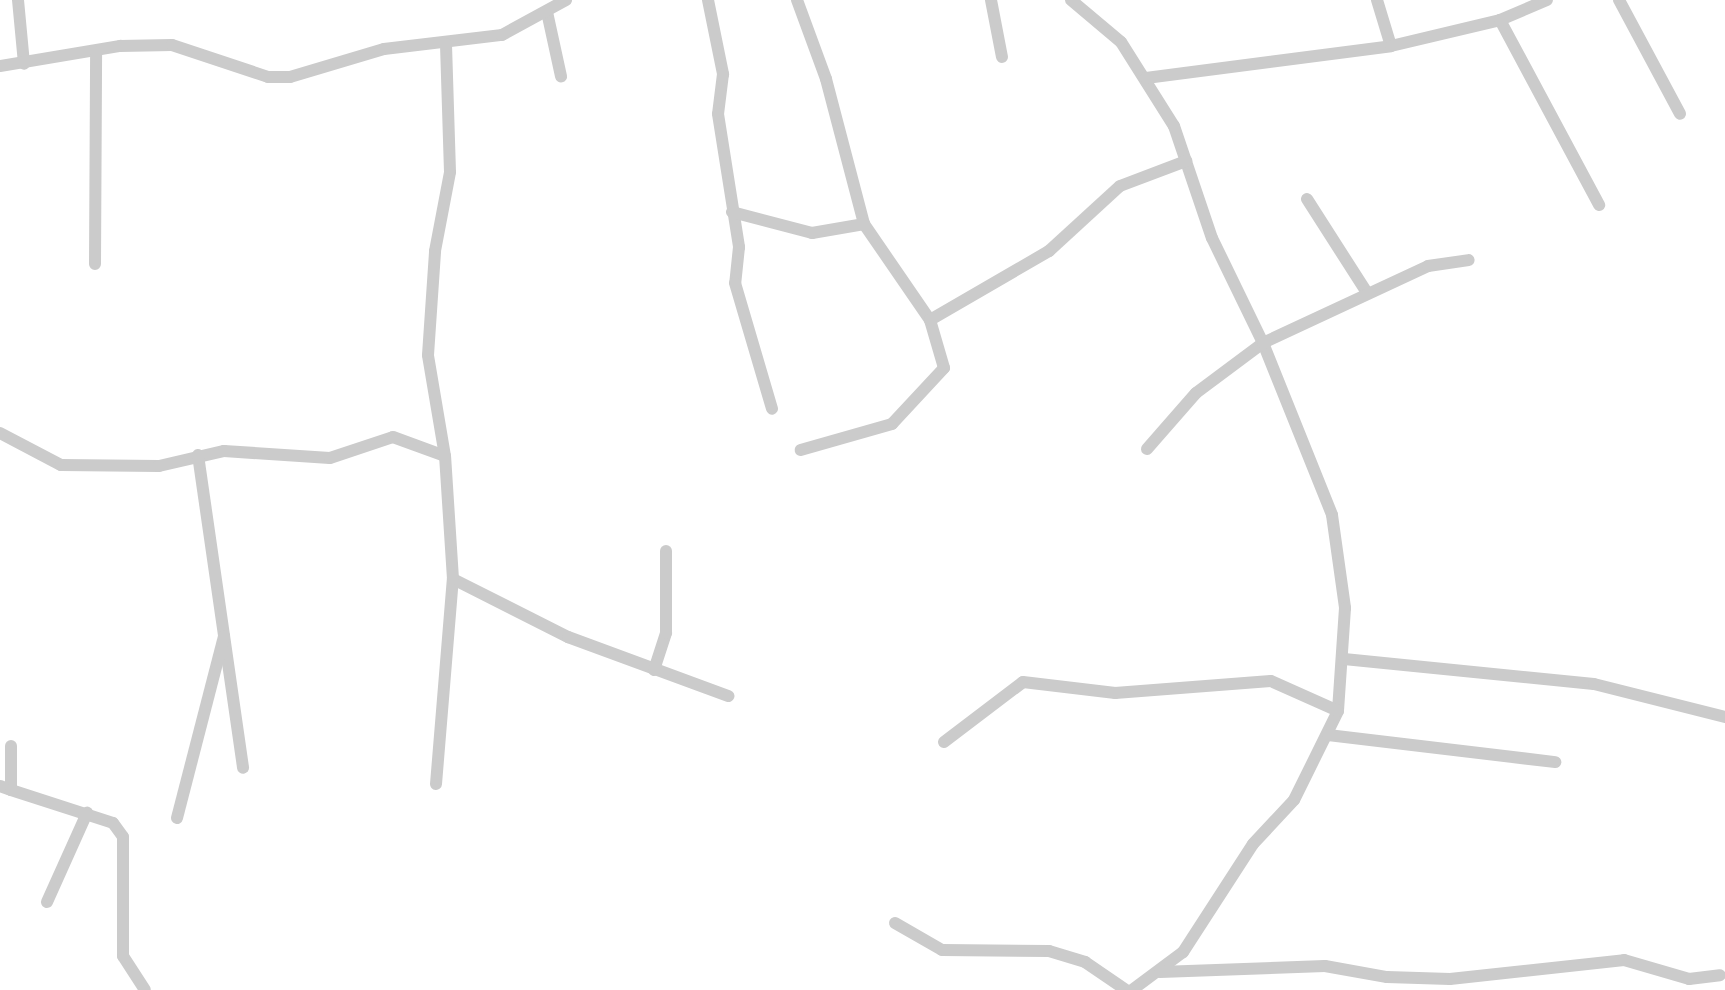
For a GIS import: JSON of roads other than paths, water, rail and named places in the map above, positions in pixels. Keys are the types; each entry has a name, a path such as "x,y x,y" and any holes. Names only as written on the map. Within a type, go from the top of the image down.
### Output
{"street":[{"path":"18,0 24,64"},
{"path":"0,66 172,45 278,78 384,49 446,44 516,31 566,0"},
{"path":"708,0 723,74 721,164 739,247 735,283 772,409"},
{"path":"797,0 826,79 864,224 930,320 944,368 910,410 871,432 801,450"},
{"path":"992,0 1002,57"},
{"path":"894,923 942,950 1049,951 1085,962 1129,990 1160,972 1183,952 1253,844 1294,800 1338,710 1345,608 1332,515 1263,343 1212,238 1186,161 1146,78 1104,23 1070,0"},
{"path":"1377,0 1390,46"},
{"path":"1146,78 1390,46 1500,20 1547,0"},
{"path":"1619,0 1680,114"},
{"path":"547,12 561,76"},
{"path":"1500,20 1599,205"},
{"path":"436,784 453,579 445,456 428,355 435,252 450,172 446,44"},
{"path":"96,52 96,264"},
{"path":"930,320 1049,251 1120,186 1186,161"},
{"path":"1307,199 1367,294"},
{"path":"732,212 812,233 864,224"},
{"path":"1147,449 1196,393 1263,343 1428,266 1469,260"},
{"path":"0,433 61,465 159,466 198,455 330,458 393,436 445,456"},
{"path":"198,455 227,629 243,768"},
{"path":"654,670 666,633 666,552"},
{"path":"453,579 568,637 728,696"},
{"path":"177,818 227,629"},
{"path":"1344,659 1594,684 1725,716"},
{"path":"944,742 1024,682 1115,693 1271,681 1338,710"},
{"path":"1328,735 1556,762"},
{"path":"11,746 6,788 87,812 113,823 123,837 123,956 145,990"},
{"path":"47,902 87,812"},
{"path":"1160,972 1326,966 1387,977 1450,979 1624,960 1689,979 1720,976"}]}
